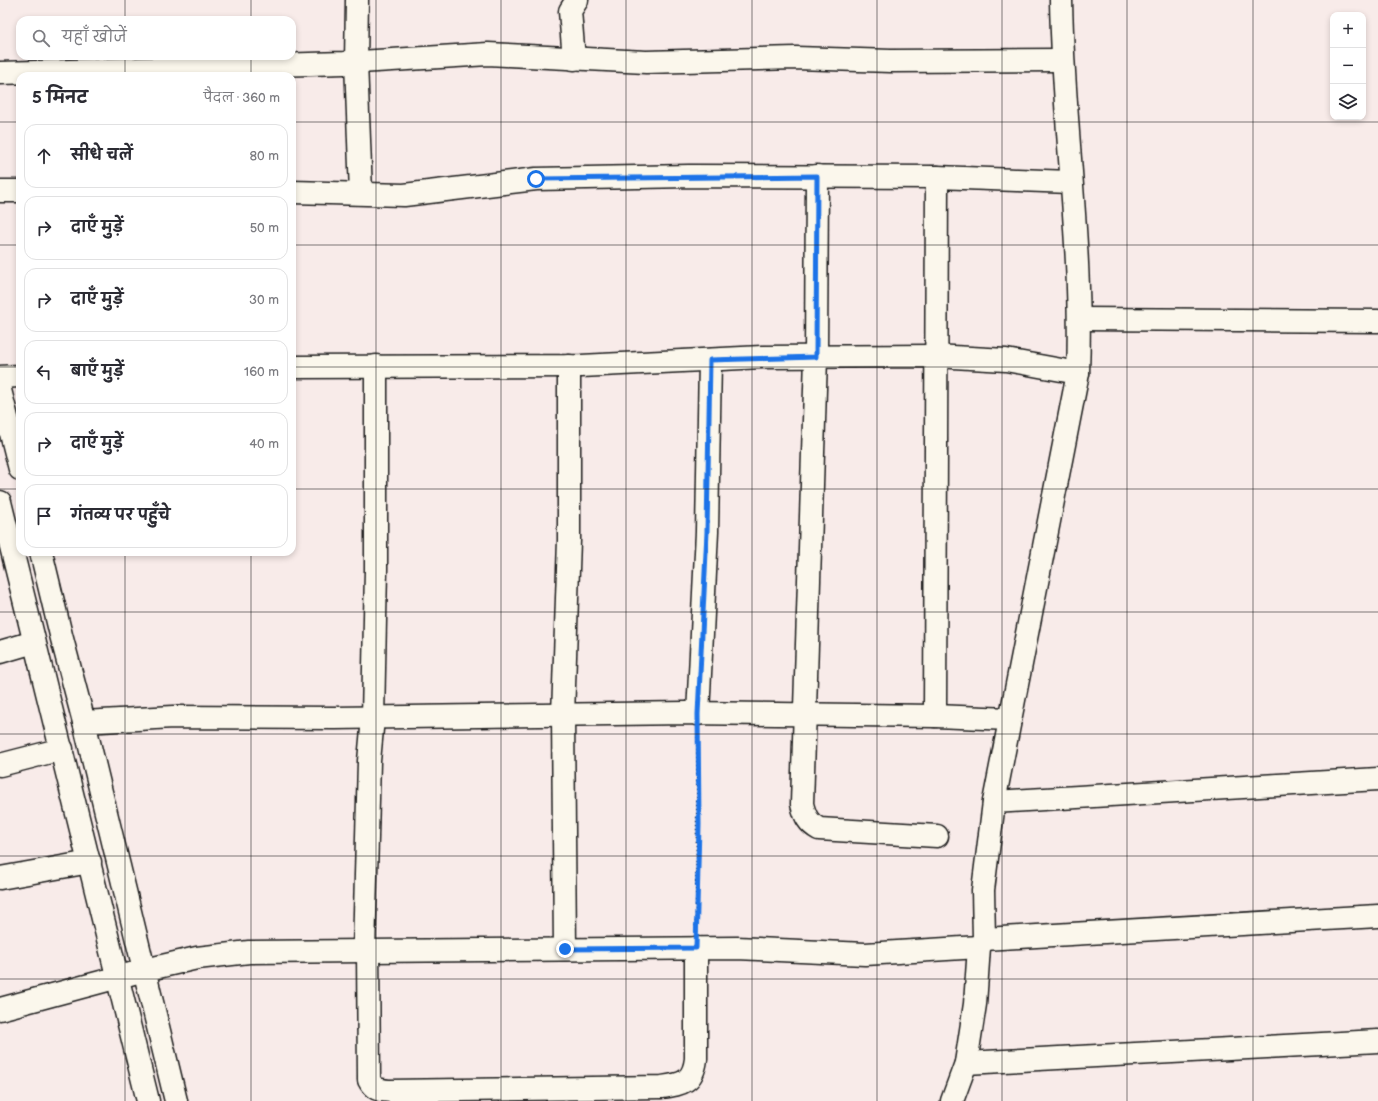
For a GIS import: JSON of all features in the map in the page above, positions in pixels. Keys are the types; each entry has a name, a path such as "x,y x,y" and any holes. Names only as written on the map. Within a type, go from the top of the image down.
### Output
{"street":[{"path":"357,0 356,62 361,193"},
{"path":"574,58 570,11 577,0"},
{"path":"952,1101 966,1063 975,1004 981,943 983,890 994,802 1078,374 1080,320 1062,60 1061,0"},
{"path":"32,72 356,62 488,54 646,62 796,58 891,61 1062,60"},
{"path":"0,73 16,73"},
{"path":"296,192 404,195 536,179 817,176 937,177 1070,182"},
{"path":"817,176 816,357 802,804 805,815 810,824 819,829 832,831 937,836"},
{"path":"935,716 937,518 935,356 937,177"},
{"path":"0,191 16,191"},
{"path":"1080,320 1378,322"},
{"path":"296,367 569,366 816,357 935,356 1006,360 1078,374"},
{"path":"698,714 707,532 710,360"},
{"path":"376,366 376,569 373,718 369,761 366,951 369,1080 372,1087 379,1090 390,1091 662,1087 684,1082 691,1077 695,1070 696,1059 696,948"},
{"path":"565,949 563,715 569,540 569,366"},
{"path":"0,377 16,376"},
{"path":"0,390 16,454"},
{"path":"0,502 5,544 34,642 62,749 148,1101"},
{"path":"42,556 176,1101"},
{"path":"0,652 34,642"},
{"path":"84,722 173,717 373,718 698,714 935,716 1010,719"},
{"path":"0,765 62,749"},
{"path":"994,802 1378,779"},
{"path":"0,878 90,862"},
{"path":"0,1009 118,976 197,958 249,952 737,948 865,954 981,943 1378,916"},
{"path":"966,1063 1378,1041"}],"path":[{"path":"696,948 699,825 698,714"}],"route":[{"path":"536,179 689,176 817,176 816,357 762,357 710,360 707,532 698,714 699,825 696,948 565,949"}]}
